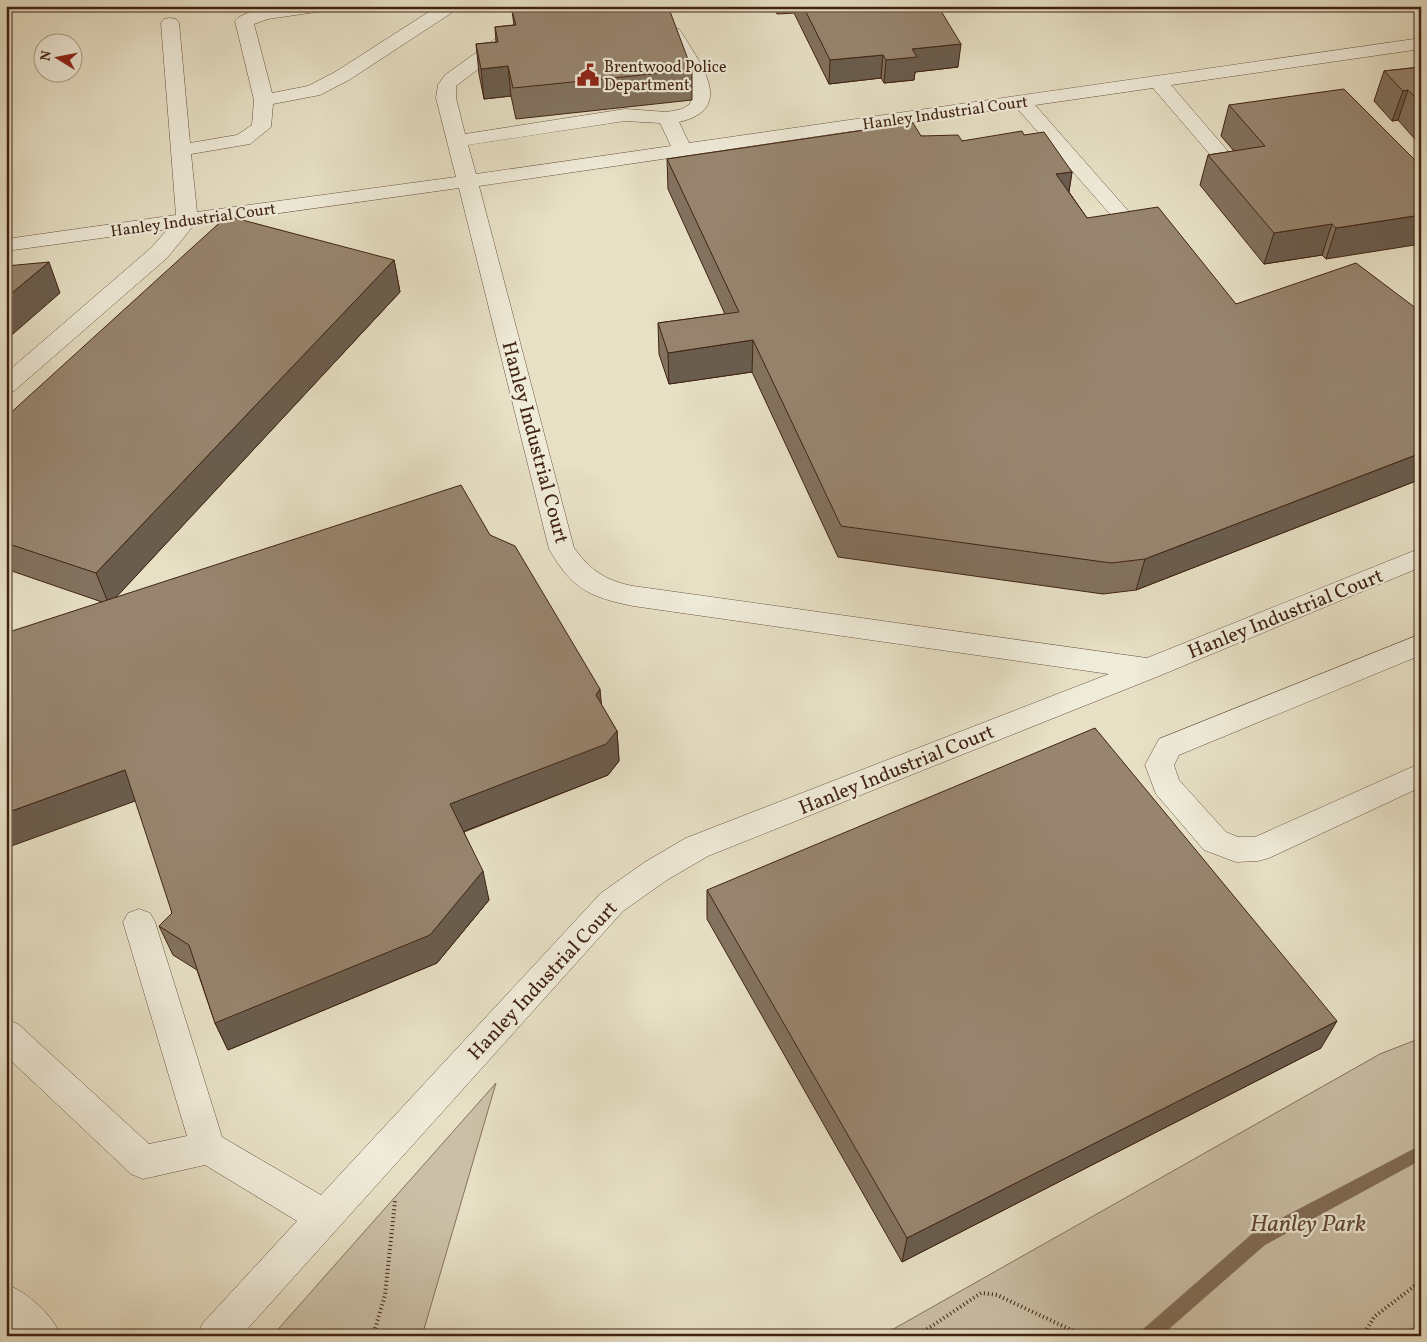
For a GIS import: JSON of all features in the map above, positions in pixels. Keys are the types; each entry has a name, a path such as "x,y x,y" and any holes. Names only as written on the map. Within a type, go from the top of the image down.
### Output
{"street":[{"path":"181,150 244,140 261,126 264,100 244,21 265,14 323,6"},
{"path":"264,100 313,91 342,76 450,6"},
{"path":"458,141 625,115 667,118 685,115 694,110 700,105 702,94 694,72 664,18"},
{"path":"6,386 159,253 187,220 170,23"},
{"path":"469,181 446,98 447,86 452,79 505,39 527,31"},
{"name":"Hanley Industrial Court","path":"6,245 469,181 1421,43"},
{"path":"1157,81 1238,176"},
{"path":"1021,101 1131,226"},
{"path":"667,118 683,150"},
{"path":"1196,127 1215,124"},
{"name":"Hanley Industrial Court","path":"469,181 562,549 574,569 590,582 607,591 633,596 1149,669"},
{"name":"Hanley Industrial Court","path":"216,1336 612,902 656,871 697,847 1418,562"},
{"path":"1421,644 1169,747 1159,765 1166,786 1215,841 1236,850 1258,849 1421,774"},
{"path":"139,922 208,1148 324,1217"},
{"path":"6,1034 143,1162 208,1148"},
{"path":"6,1302 42,1336"}],"path":[{"path":"373,1336 385,1295 394,1201 383,1152"},
{"path":"1363,1336 1374,1317 1421,1281"},
{"path":"917,1336 981,1293 997,1295 1084,1336"}],"green space":[{"name":"Hanley Park","path":"1421,1038 1421,1323 1401,1336 881,1336 1380,1054"},
{"path":"496,1083 422,1336 272,1336"}],"building":[{"path":"562,6 668,6 692,70 513,88 508,66 481,69 476,44 498,42 495,27 516,25 512,11"},
{"path":"803,6 938,6 961,44 912,49 917,57 886,60 883,55 830,60"},
{"path":"1421,67 1421,103 1408,90 1403,91 1384,71"},
{"path":"1344,89 1421,166 1421,215 1336,228 1332,224 1274,233 1208,155 1265,146 1229,105"},
{"path":"913,123 921,136 958,135 962,141 1022,131 1024,135 1044,132 1072,172 1056,174 1087,218 1158,207 1236,304 1356,263 1421,312 1421,453 1145,559 1111,563 841,526 753,340 668,353 658,323 739,312 667,159"},
{"path":"227,216 394,260 96,573 6,543 6,417"},
{"path":"49,262 6,298 6,266"},
{"path":"461,485 490,535 515,546 600,689 596,695 617,731 606,744 450,804 483,871 430,935 215,1023 189,945 159,926 172,913 125,770 6,813 6,633"},
{"path":"1095,728 1337,1021 907,1238 707,890"}],"waterway":[{"path":"1148,1336 1259,1239 1421,1152"}],"place":[{"name":"Brentwood Police Department","path":"588,75"}]}
